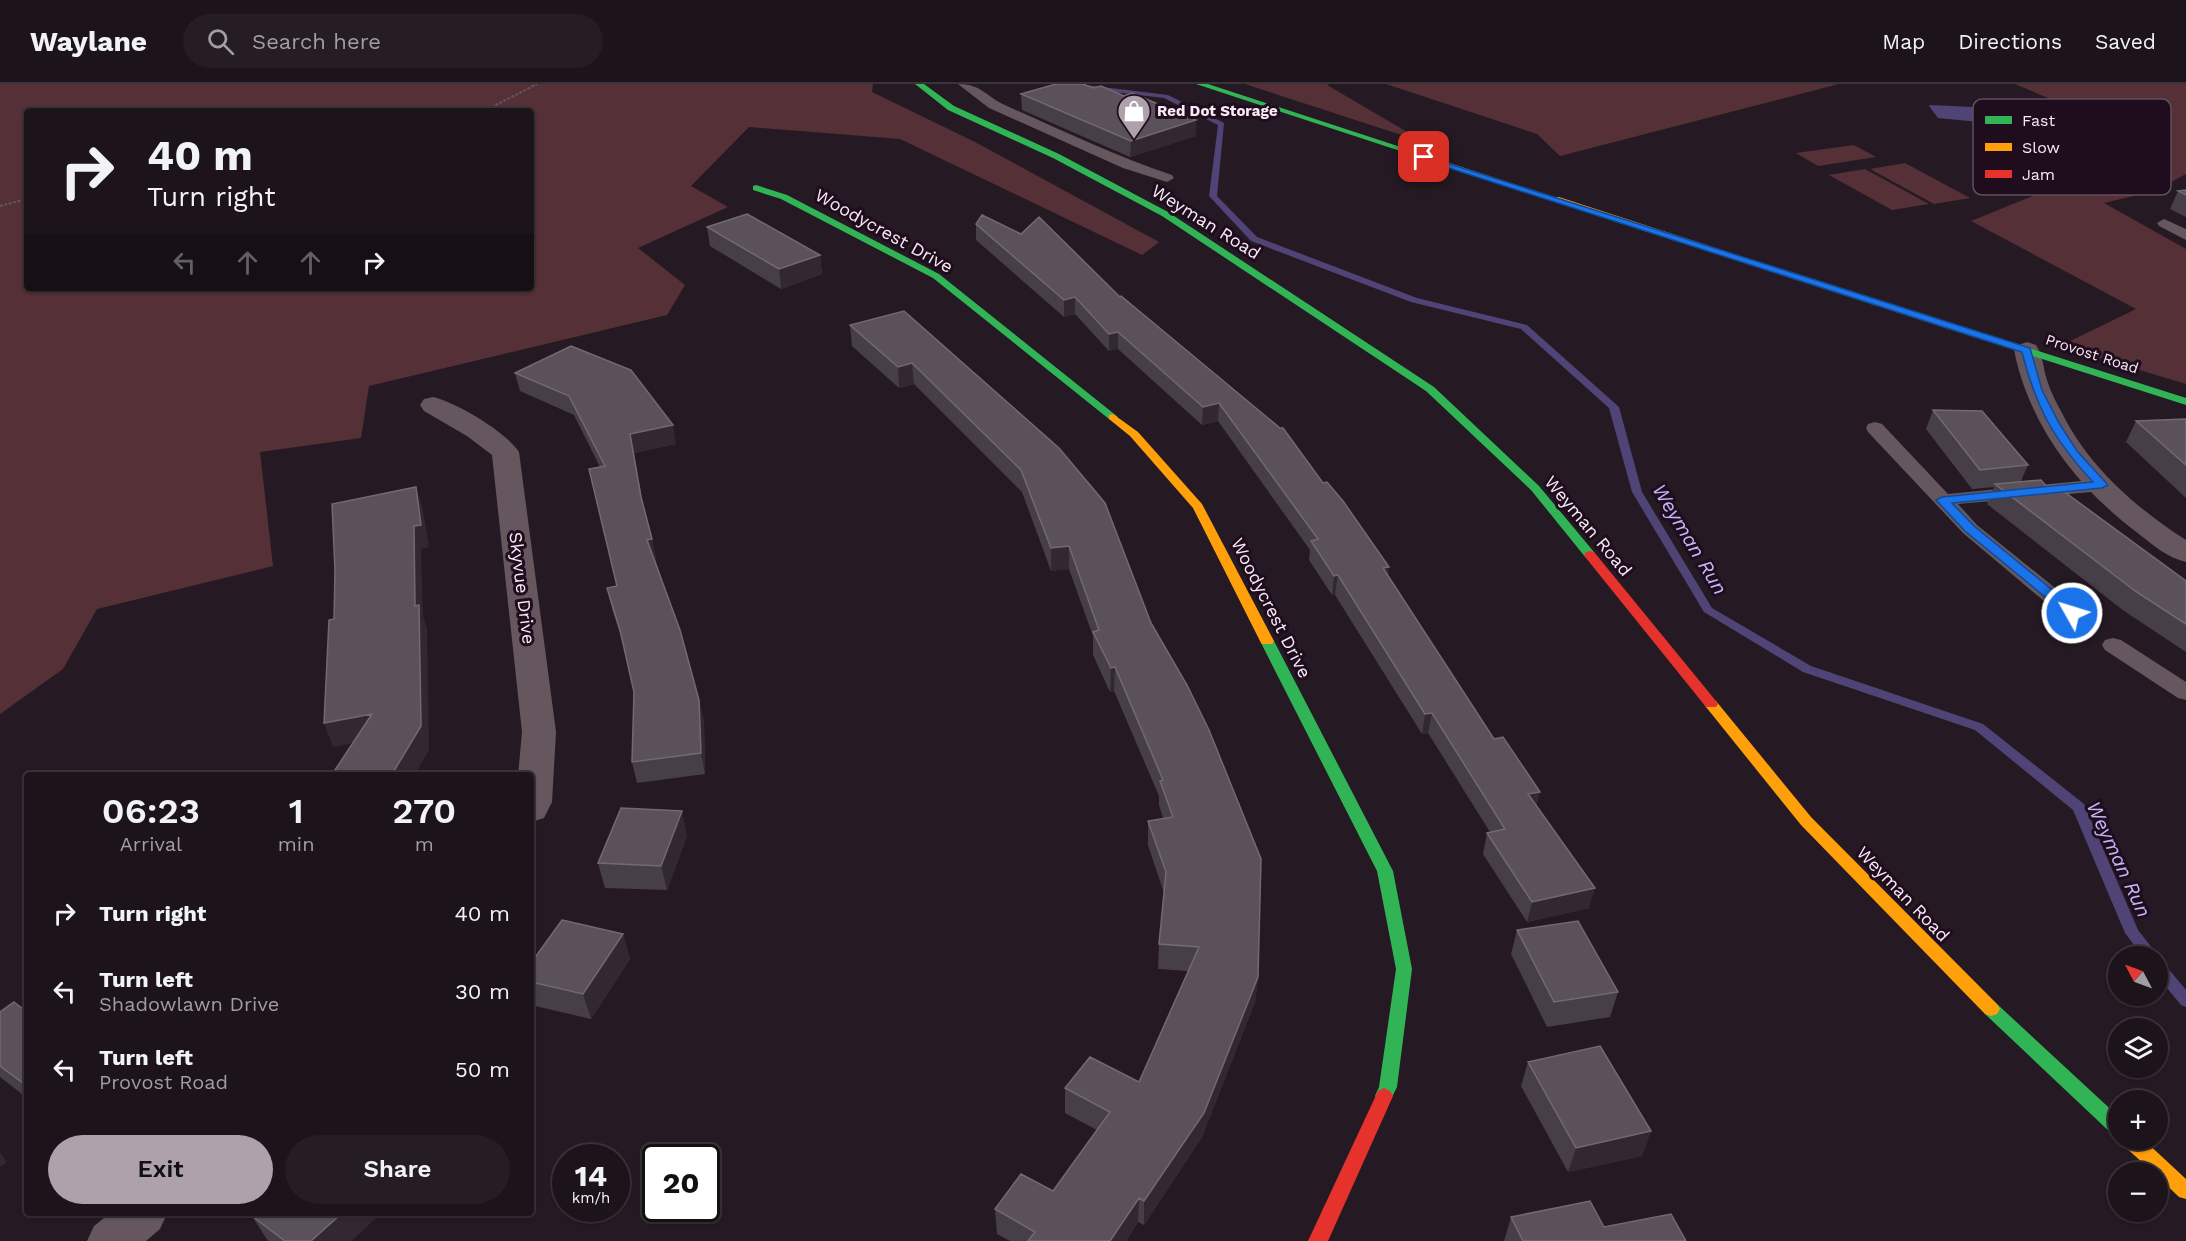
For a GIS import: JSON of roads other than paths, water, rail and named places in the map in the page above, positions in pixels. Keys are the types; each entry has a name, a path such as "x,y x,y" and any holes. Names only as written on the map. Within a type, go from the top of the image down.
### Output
{"street":[{"name":"Weyman Road","path":"919,84 951,108 1056,156 1165,214 1430,389 1535,488 1806,820 2007,1026 2108,1119"},
{"name":"Provost Road","path":"1200,84 2186,402"},
{"name":"Woodycrest Drive","path":"756,188 784,197 936,276 1134,434 1198,507 1385,871 1404,969 1389,1087 1318,1241"},
{"path":"2027,350 2037,390 2053,423 2073,454 2122,506 2186,553"},
{"name":"Skyvue Drive","path":"433,405 477,430 505,452 539,732 534,802"},
{"path":"2142,1150 2186,1191"},
{"path":"111,1241 141,1216"}],"lane":[{"path":"964,84 994,105 1128,165 1167,178"},
{"path":"2164,223 2186,235"},
{"path":"1875,428 1970,529 2072,613"},
{"path":"1942,500 2102,485"},
{"path":"2113,645 2186,693"}],"waterway":[{"name":"Weyman Run","path":"1081,84 1088,87 1166,96 1222,124 1213,196 1254,239 1414,300 1524,327 1614,407 1637,492 1708,610 1807,669 1979,727 2079,807 2132,933 2142,946"},
{"name":"Weyman Run","path":"2168,979 2186,1001"}],"place":[{"name":"Red Dot Storage","path":"1134,140"}]}
